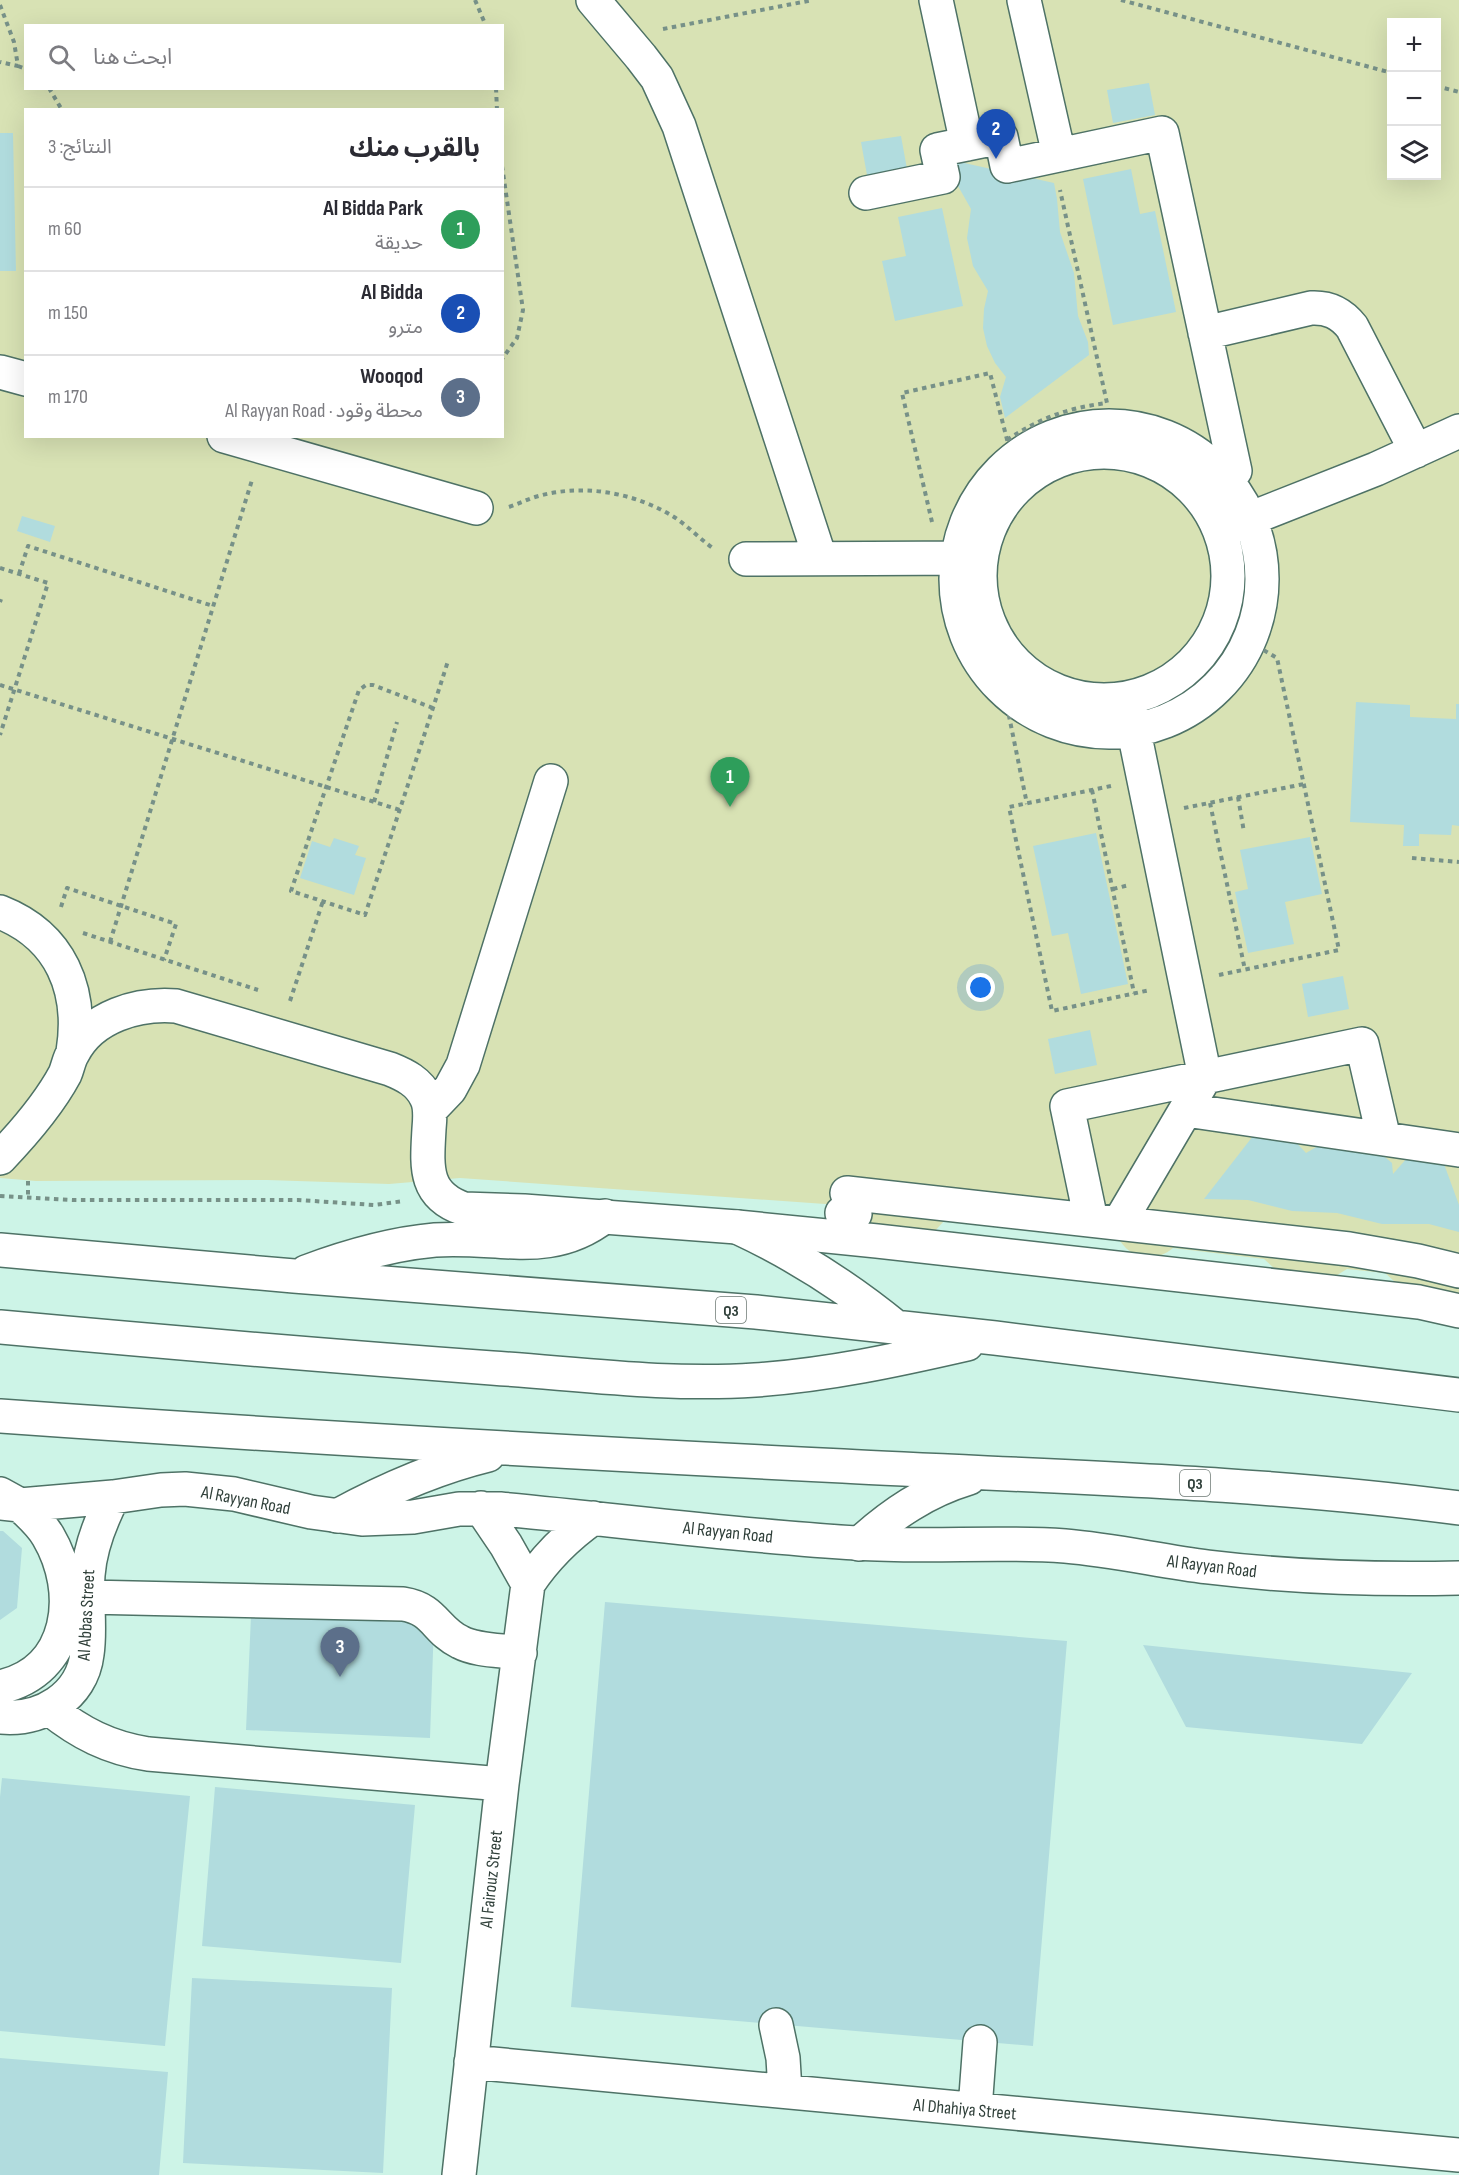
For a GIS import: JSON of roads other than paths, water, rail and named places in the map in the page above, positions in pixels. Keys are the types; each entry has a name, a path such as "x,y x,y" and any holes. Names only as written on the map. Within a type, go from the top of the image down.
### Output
{"street":[{"path":"593,0 657,78 679,126 820,558"},
{"path":"936,0 967,144"},
{"path":"1024,0 1056,156"},
{"path":"866,193 943,177 938,150 1001,137 1007,166 1162,133 1235,471 1224,478"},
{"path":"1205,333 1311,308 1330,309 1352,327 1416,452"},
{"path":"0,372 24,378"},
{"path":"1101,426 1142,429 1165,436 1187,447 1207,460 1224,478 1239,497 1251,519 1259,543 1263,568 1262,593 1258,618 1250,642 1237,664 1203,700 1181,714 1158,724 1133,730 1107,732 1056,723 1032,712 992,679 977,658 965,634 958,610 955,584 965,525 981,494 995,476 1009,450 1069,432 1101,426"},
{"path":"1219,531 1376,470 1459,431"},
{"path":"959,558 980,582 983,605 990,627 1002,648 1036,680 1057,691 1080,698 1103,700 1127,698 1149,692 1170,681 1204,650 1216,630 1224,608 1228,585 1227,561 1219,531 1200,498 1184,482 1164,468 1143,459 1120,454 1097,453 1069,432"},
{"path":"746,559 959,558 987,535 998,513 1012,494 1036,473 1050,465 1069,432"},
{"path":"231,438 476,508"},
{"path":"1105,1222 1186,1110 1205,1077 1127,698"},
{"path":"542,779 449,1048 425,1099 430,1180 444,1199 465,1209 605,1216 878,1240 1419,1302 1459,1311"},
{"path":"0,912 14,917 33,930 62,964 76,1007 77,1030 73,1052 65,1074 39,1112 0,1158"},
{"path":"73,1052 91,1030 115,1015 143,1006 176,1006 390,1069 412,1079 425,1099"},
{"path":"1105,1222 1067,1106 1362,1044 1384,1139"},
{"path":"1186,1110 1459,1150"},
{"path":"842,1213 855,1214 847,1193 1349,1249 1418,1261 1459,1272"},
{"path":"294,1276 378,1248 408,1243 469,1239 543,1242 559,1239 592,1226 605,1216"},
{"path":"737,1227 771,1243 837,1281 897,1328"},
{"name":"Q3","path":"0,1250 294,1276 756,1312 995,1338 1459,1395"},
{"path":"0,1327 355,1358 634,1380 694,1382 814,1375 873,1365 995,1338"},
{"name":"Q3","path":"0,1416 513,1449 1139,1479 1294,1490 1404,1500 1459,1508"},
{"path":"337,1516 370,1498 440,1469 513,1449"},
{"path":"859,1544 881,1524 930,1492 985,1473"},
{"name":"Al Rayyan Road","path":"7,1501 113,1497 161,1490 210,1491 337,1516 388,1520 481,1508 859,1544 1062,1546 1273,1574 1356,1578 1459,1578"},
{"name":"Al Abbas Street","path":"0,1687 21,1680 33,1672 54,1650 87,1576 95,1535 113,1497"},
{"path":"1404,1500 1459,1497"},
{"name":"Al Abbas Street","path":"0,1717 19,1718 35,1715 50,1709 63,1699 74,1687 82,1672 89,1641 77,1598 63,1572 48,1534 7,1501"},
{"path":"481,1508 507,1545 528,1584"},
{"name":"Al Fairouz Street","path":"459,2175 502,1784 528,1584 556,1547 593,1518"},
{"path":"77,1598 413,1605 431,1615 444,1630 459,1641 477,1647 520,1653"},
{"path":"50,1709 85,1734 126,1751 502,1784"},
{"path":"776,2025 783,2058 785,2091"},
{"path":"975,2109 980,2042"},
{"name":"Al Dhahiya Street","path":"471,2062 1459,2155"}],"place":[{"name":"Al Bidda","path":"996,159"},
{"name":"Al Bidda Park","path":"730,807"},
{"name":"Wooqod","path":"340,1677"}]}
